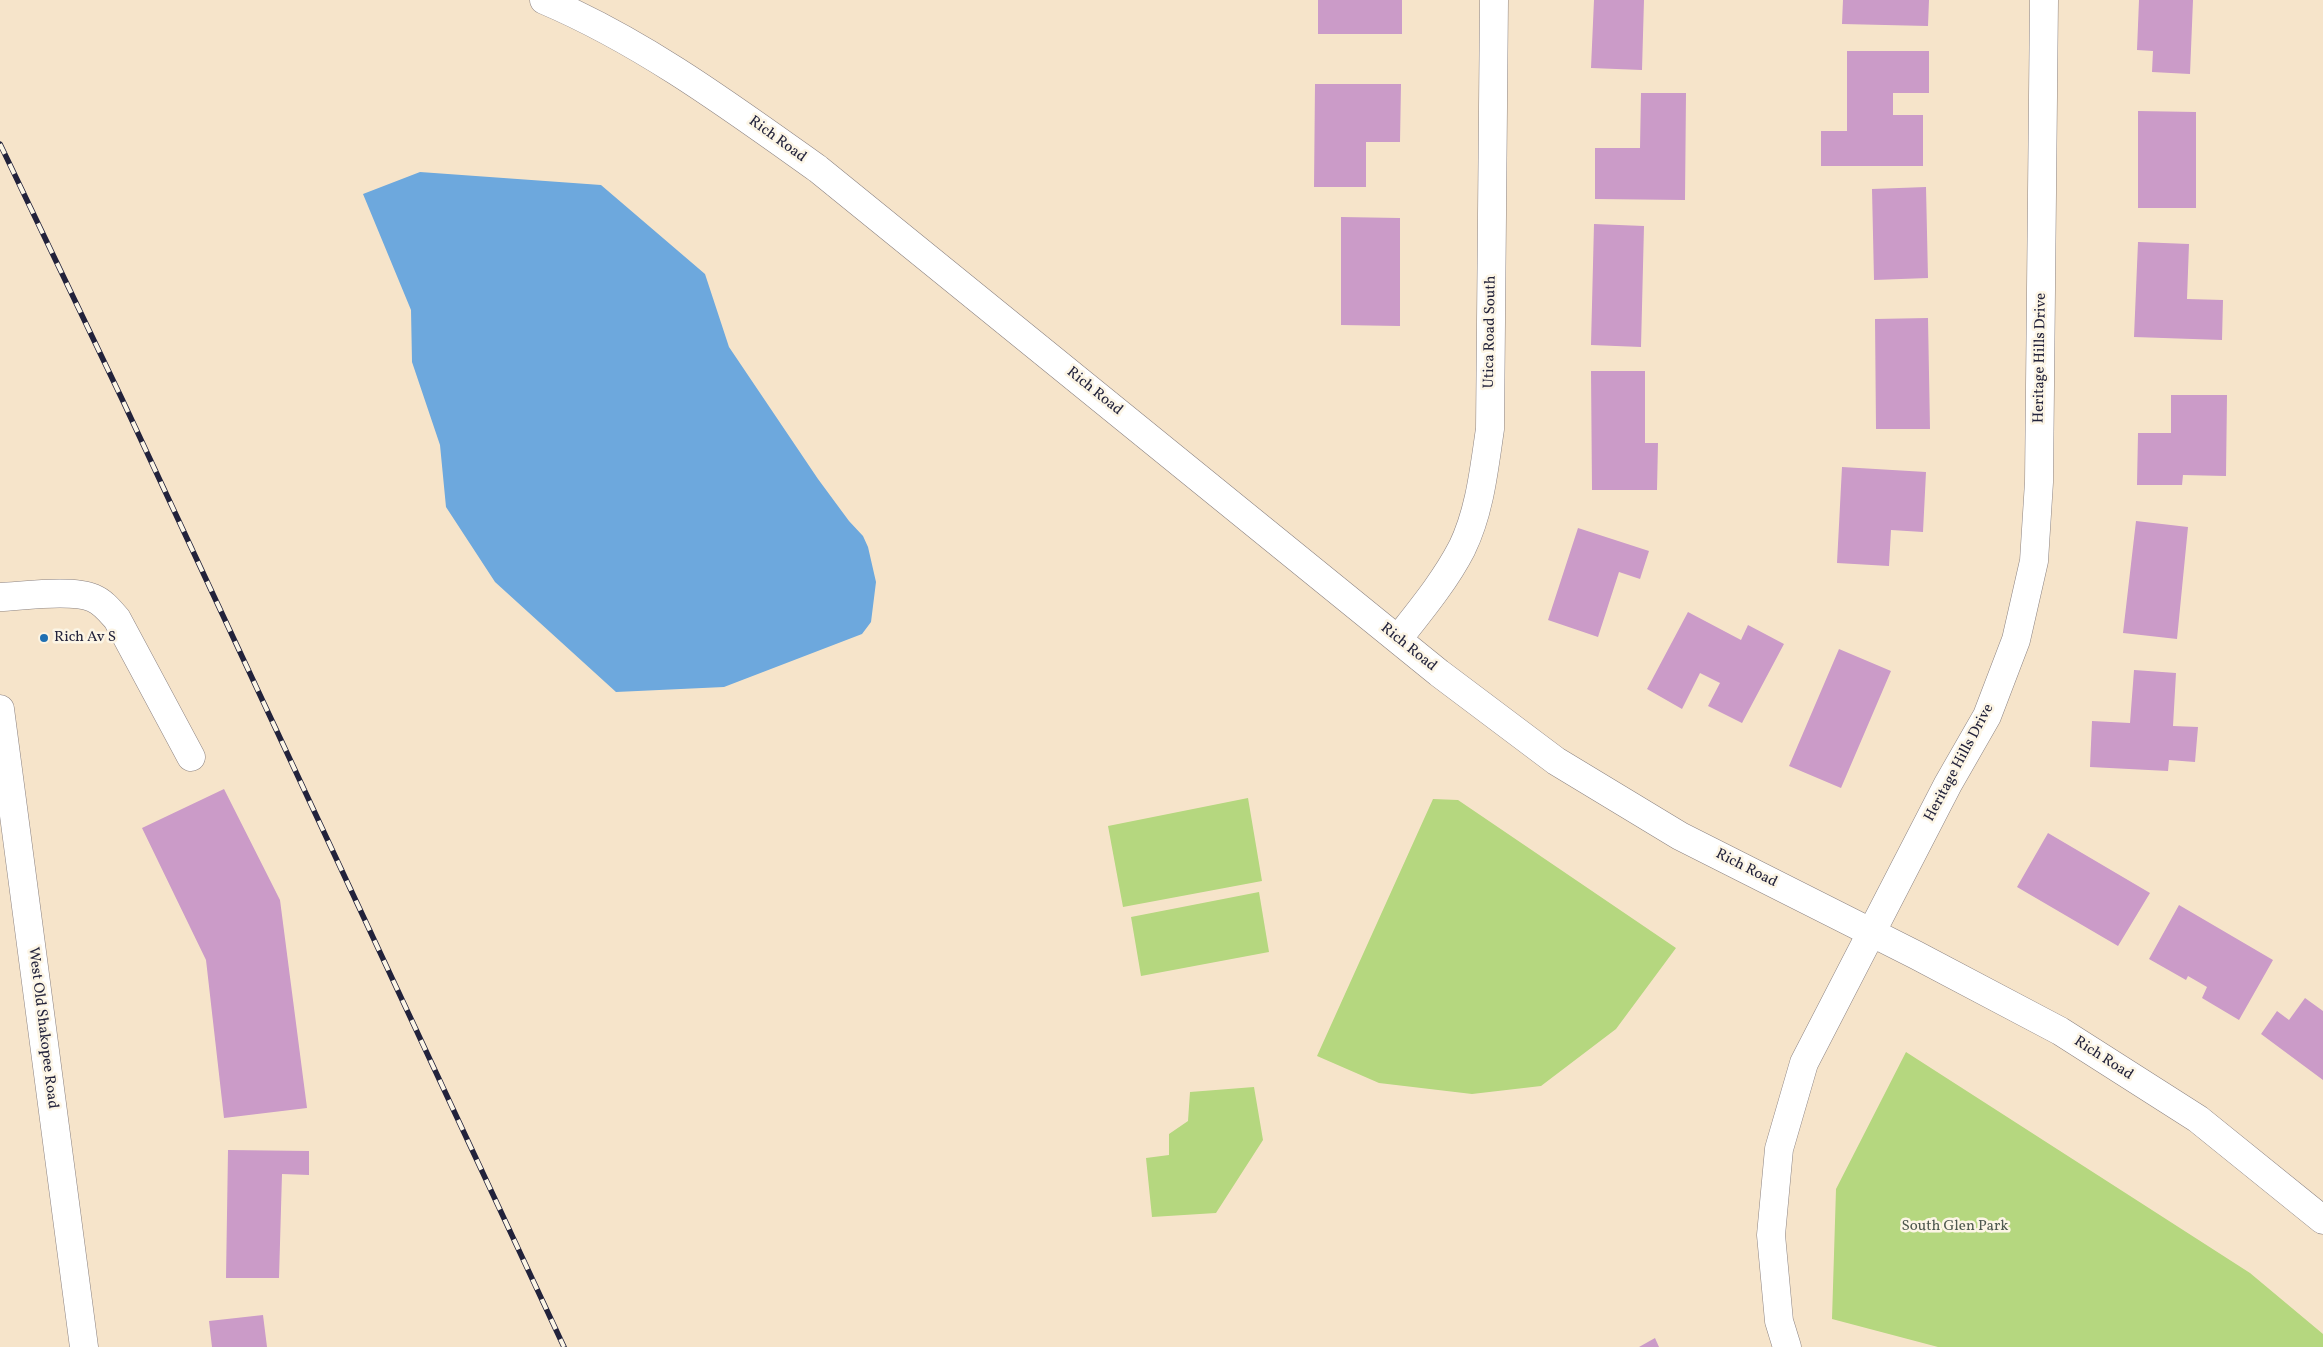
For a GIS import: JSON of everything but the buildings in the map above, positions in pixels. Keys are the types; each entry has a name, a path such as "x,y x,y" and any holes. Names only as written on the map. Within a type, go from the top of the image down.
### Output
{"street":[{"name":"Utica Road South","path":"1398,639 1431,597 1462,548 1482,489 1490,429 1494,0"},
{"name":"Heritage Hills Drive","path":"1787,1347 1779,1321 1771,1235 1779,1149 1804,1063 1948,784 1987,716 2016,640 2034,561 2039,482 2044,0"},
{"name":"Rich Road","path":"548,1 593,23 710,92 818,169 1398,639 1556,761 1680,836 1871,932 2068,1036 2198,1120 2323,1220"},
{"path":"0,597 65,594 92,598 106,607 116,619 191,757"},
{"name":"West Old Shakopee Road","path":"0,709 84,1347"}],"green space":[{"path":"1248,798 1262,881 1123,907 1108,826"},
{"path":"1433,799 1458,800 1676,948 1616,1029 1541,1086 1472,1094 1379,1083 1317,1056"},
{"path":"1259,892 1269,952 1141,976 1131,917"},
{"name":"South Glen Park","path":"1906,1052 2250,1273 2323,1334 2323,1347 1938,1347 1832,1319 1836,1189"},
{"path":"1254,1087 1263,1140 1216,1213 1152,1217 1146,1158 1169,1155 1169,1134 1188,1121 1190,1092"}],"water":[{"path":"420,172 601,185 705,274 729,347 818,479 849,521 863,536 868,547 876,582 871,622 862,634 724,687 616,692 495,582 446,507 440,445 412,362 411,310 363,194"}],"railway":[{"path":"0,144 122,399 564,1347"}],"place":[{"name":"Rich Av S","path":"44,638"}]}
